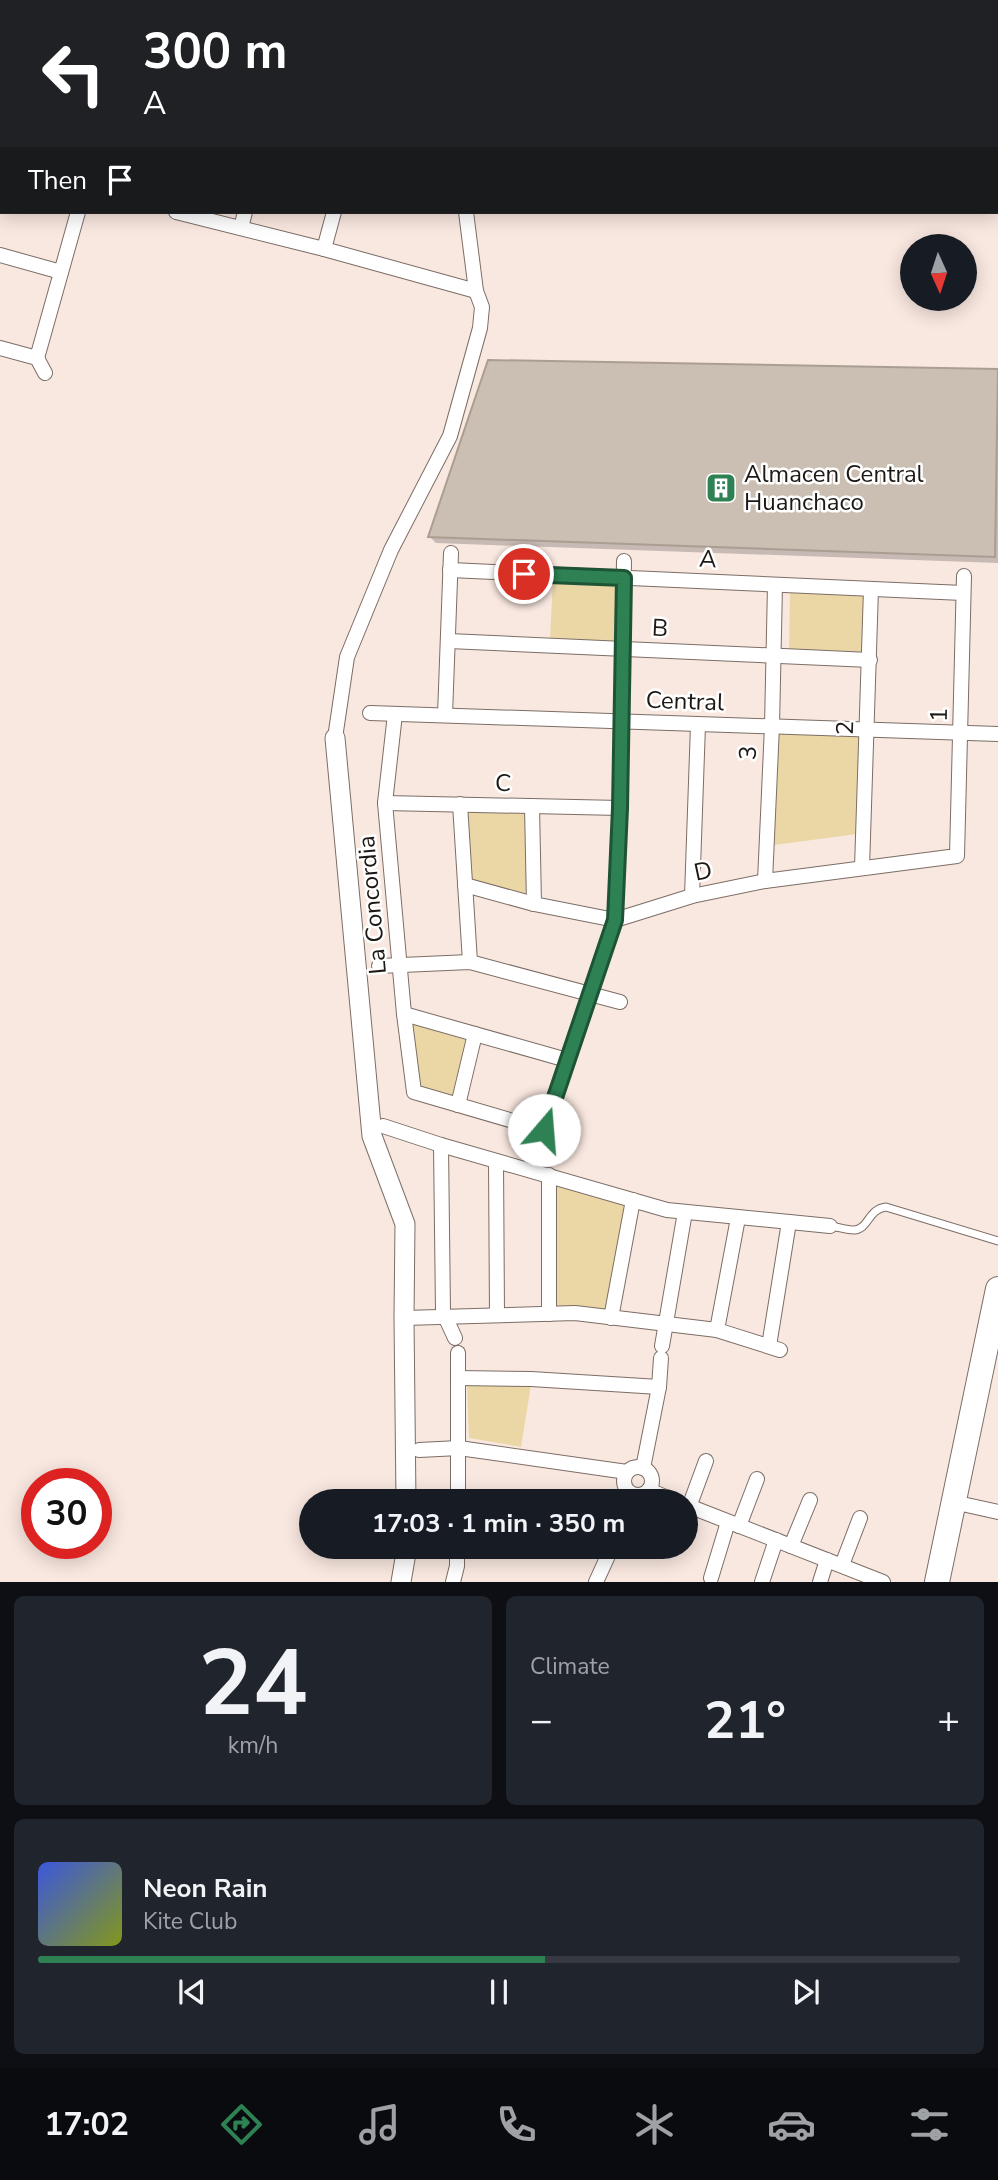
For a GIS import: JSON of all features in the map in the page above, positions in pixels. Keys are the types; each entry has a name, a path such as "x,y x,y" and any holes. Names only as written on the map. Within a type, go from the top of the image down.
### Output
{"highway":[{"path":"937,1581 998,1289"}],"street":[{"path":"45,373 37,358 77,214"},
{"path":"184,214 476,291"},
{"path":"241,228 245,214"},
{"path":"324,249 333,214"},
{"path":"406,1489 405,1224 372,1136 335,738 347,657 391,550 450,436 480,328 482,307 476,291 466,214"},
{"path":"0,255 61,272"},
{"path":"0,348 37,358"},
{"path":"445,715 451,553"},
{"path":"544,1130 615,920 620,808 624,561"},
{"name":"A","path":"450,570 963,593"},
{"name":"1","path":"957,856 964,576"},
{"name":"3","path":"765,881 775,585"},
{"name":"2","path":"862,868 871,589"},
{"name":"B","path":"449,641 870,660"},
{"name":"Central","path":"370,713 998,734"},
{"name":"La Concordia","path":"395,714 385,803 404,1014 414,1092 458,1105"},
{"path":"692,896 698,725"},
{"name":"C","path":"385,803 620,808"},
{"path":"460,804 470,962"},
{"path":"532,806 534,904"},
{"name":"D","path":"465,884 534,904 615,920 692,896 765,881 957,856"},
{"path":"379,966 470,962 621,1002"},
{"path":"404,1014 567,1060"},
{"path":"475,1034 458,1105 544,1130 568,1140"},
{"path":"383,1126 667,1210 830,1226"},
{"path":"441,1145 443,1312 455,1338"},
{"path":"496,1161 497,1315"},
{"path":"549,1175 549,1314"},
{"path":"611,1318 633,1200"},
{"path":"643,1468 659,1387 665,1324 685,1212"},
{"path":"717,1330 738,1218"},
{"path":"404,1318 575,1314 717,1330 774,1348 789,1222"},
{"path":"458,1353 458,1489"},
{"path":"458,1378 531,1379 659,1387"},
{"path":"419,1450 459,1448 626,1472"},
{"path":"692,1489 706,1461"},
{"path":"627,1489 624,1477 626,1472 634,1467 643,1468 651,1475 653,1480 649,1489"},
{"path":"711,1578 757,1479"},
{"path":"791,1546 810,1500"},
{"path":"954,1502 998,1512"},
{"path":"698,1510 883,1581"},
{"path":"842,1565 860,1518"},
{"path":"762,1581 776,1541"},
{"path":"401,1581 405,1559"},
{"path":"453,1581 457,1559"},
{"path":"596,1581 606,1559"},
{"path":"820,1581 827,1560"}],"lane":[{"path":"830,1226 857,1229 866,1223 873,1212 886,1207 998,1241"}],"shaded area":[{"path":"553,580 617,582 614,642 550,639"},
{"path":"790,590 868,591 865,652 789,650"},
{"path":"778,733 861,735 857,834 774,845"},
{"path":"462,808 528,809 529,899 467,881"},
{"path":"407,1019 471,1036 455,1098 416,1087"},
{"path":"556,1182 626,1203 606,1310 556,1307"},
{"path":"467,1384 531,1385 521,1447 469,1438"}],"building":[{"name":"Almacen Central Huanchaco","path":"488,360 998,369 995,557 428,537"}],"place":[{"name":"Almacen Central Huanchaco","path":"721,488"}],"route":[{"path":"524,574 624,578 615,920 544,1130"}]}
